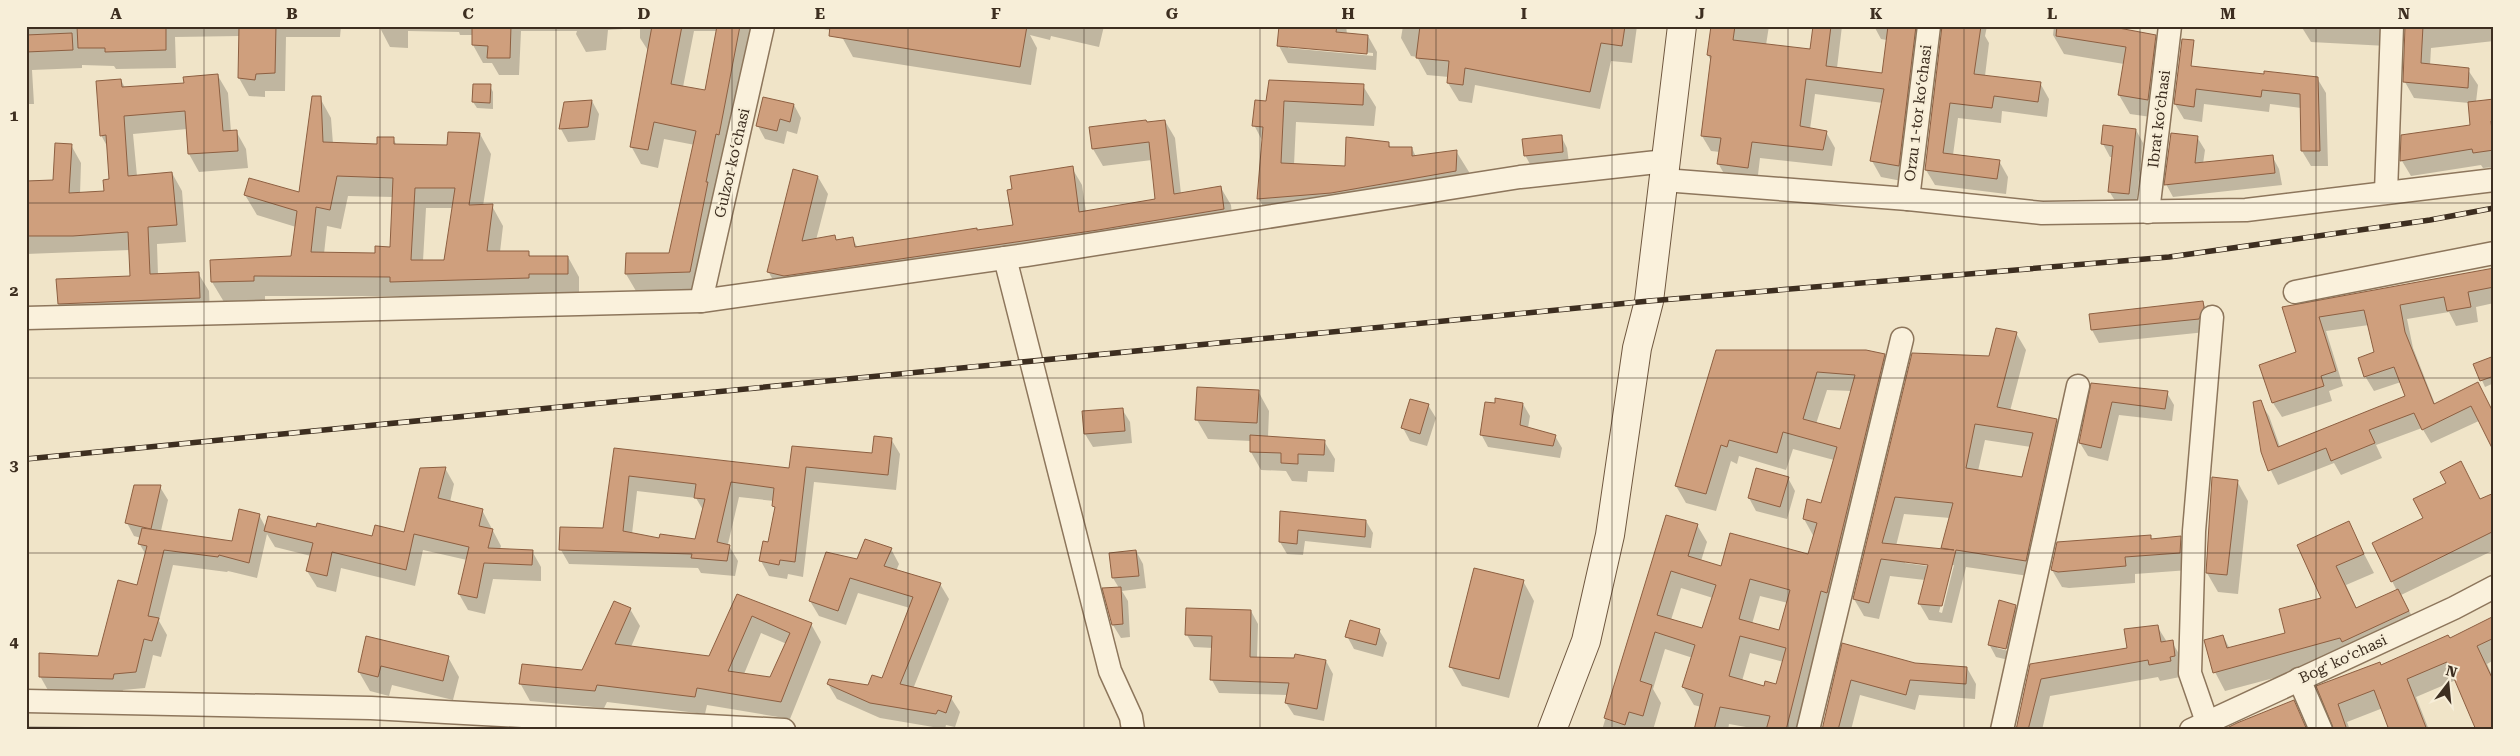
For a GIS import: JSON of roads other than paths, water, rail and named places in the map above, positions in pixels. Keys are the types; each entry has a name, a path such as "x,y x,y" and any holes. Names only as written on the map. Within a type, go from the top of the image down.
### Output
{"main road":[{"path":"1552,730 1586,641 1610,535 1637,348 1649,301 1682,26"}],"street":[{"name":"Gulzor koʻchasi","path":"701,301 763,26"},
{"name":"Orzu 1-tor koʻchasi","path":"1908,199 1929,26"},
{"name":"Ibrat koʻchasi","path":"2148,212 2170,26"},
{"path":"2386,192 2392,26"},
{"path":"26,318 701,301 1005,258 1520,176 1665,170 2042,213 2246,210 2494,180"},
{"path":"2295,292 2494,253"},
{"path":"1005,258 1110,671 1131,717 1133,730"},
{"path":"2199,726 2190,672 2194,531 2212,317"},
{"path":"1808,730 1902,339"},
{"path":"2002,730 2078,386"},
{"name":"Bogʻ koʻchasi","path":"2199,726 2454,608 2494,587"},
{"path":"2299,679 2321,730"},
{"path":"26,701 371,708 784,730"}],"railway":[{"path":"26,459 1649,301 2169,257 2430,220 2494,208"}]}
